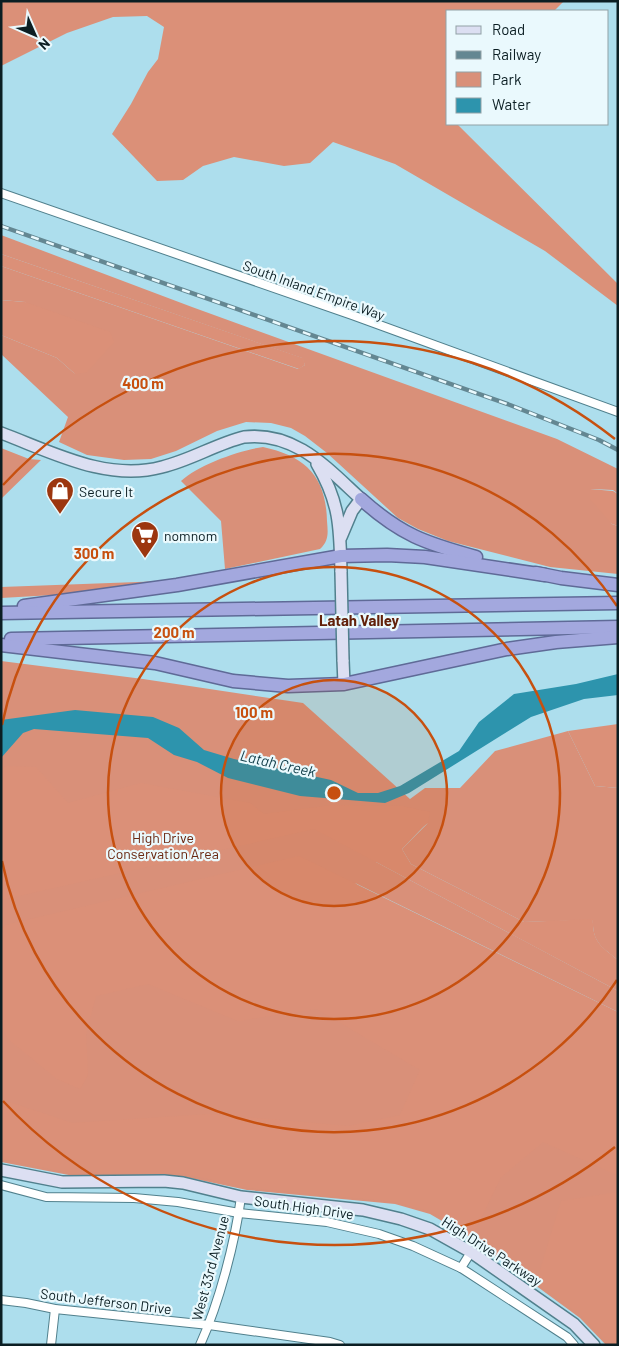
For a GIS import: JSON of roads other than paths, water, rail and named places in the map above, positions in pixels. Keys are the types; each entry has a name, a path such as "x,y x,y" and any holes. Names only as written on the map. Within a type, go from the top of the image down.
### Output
{"highway":[{"path":"361,499 393,525 423,542 544,575"},
{"path":"1,609 177,585 341,556 387,555 425,557 618,585"},
{"path":"1,614 618,603"},
{"path":"1,640 618,626"},
{"path":"1,645 155,663 233,681 288,686 344,684 483,653 556,642 618,637"}],"main road":[{"path":"1,433 77,461 118,471 160,468 236,439 255,435 287,441 324,465 361,499 349,516 340,537"},
{"path":"313,457 332,494 338,514 341,556 344,684"},
{"name":"South High Drive","path":"1,1170 62,1182 164,1181 183,1183 241,1198"},
{"name":"High Drive Parkway","path":"241,1198 363,1210 401,1218 430,1229 471,1252 574,1324 594,1345"}],"street":[{"name":"South Inland Empire Way","path":"1,193 352,315 618,412"},
{"name":"South High Drive","path":"1,1185 46,1197 134,1198 178,1202 239,1213 327,1222 379,1234 413,1246 461,1268 567,1338 574,1345"},
{"name":"West 33rd Avenue","path":"200,1345 209,1325 224,1273 241,1198"},
{"path":"461,1268 471,1252"},
{"name":"South Jefferson Drive","path":"1,1300 55,1309 209,1325 340,1345"},
{"path":"51,1345 55,1309"}],"water":[{"path":"618,674 618,695 584,699 531,717 409,793 385,803 300,796 228,778 197,762 174,755 148,738 34,729 23,733 1,758 1,720 75,710 153,717 179,728 204,750 234,759 331,780 358,793 378,793 400,786 459,751 479,722 514,694 576,684"}],"railway":[{"path":"1,226 510,405 599,440 618,450"}],"place":[{"name":"Secure It","path":"60,515"},
{"name":"nomnom","path":"145,559"}],"district":[{"name":"Latah Valley","path":"359,620"}],"water label":[{"name":"Latah Creek","path":"278,763"}],"park label":[{"name":"High Drive Conservation Area","path":"163,846"}]}
